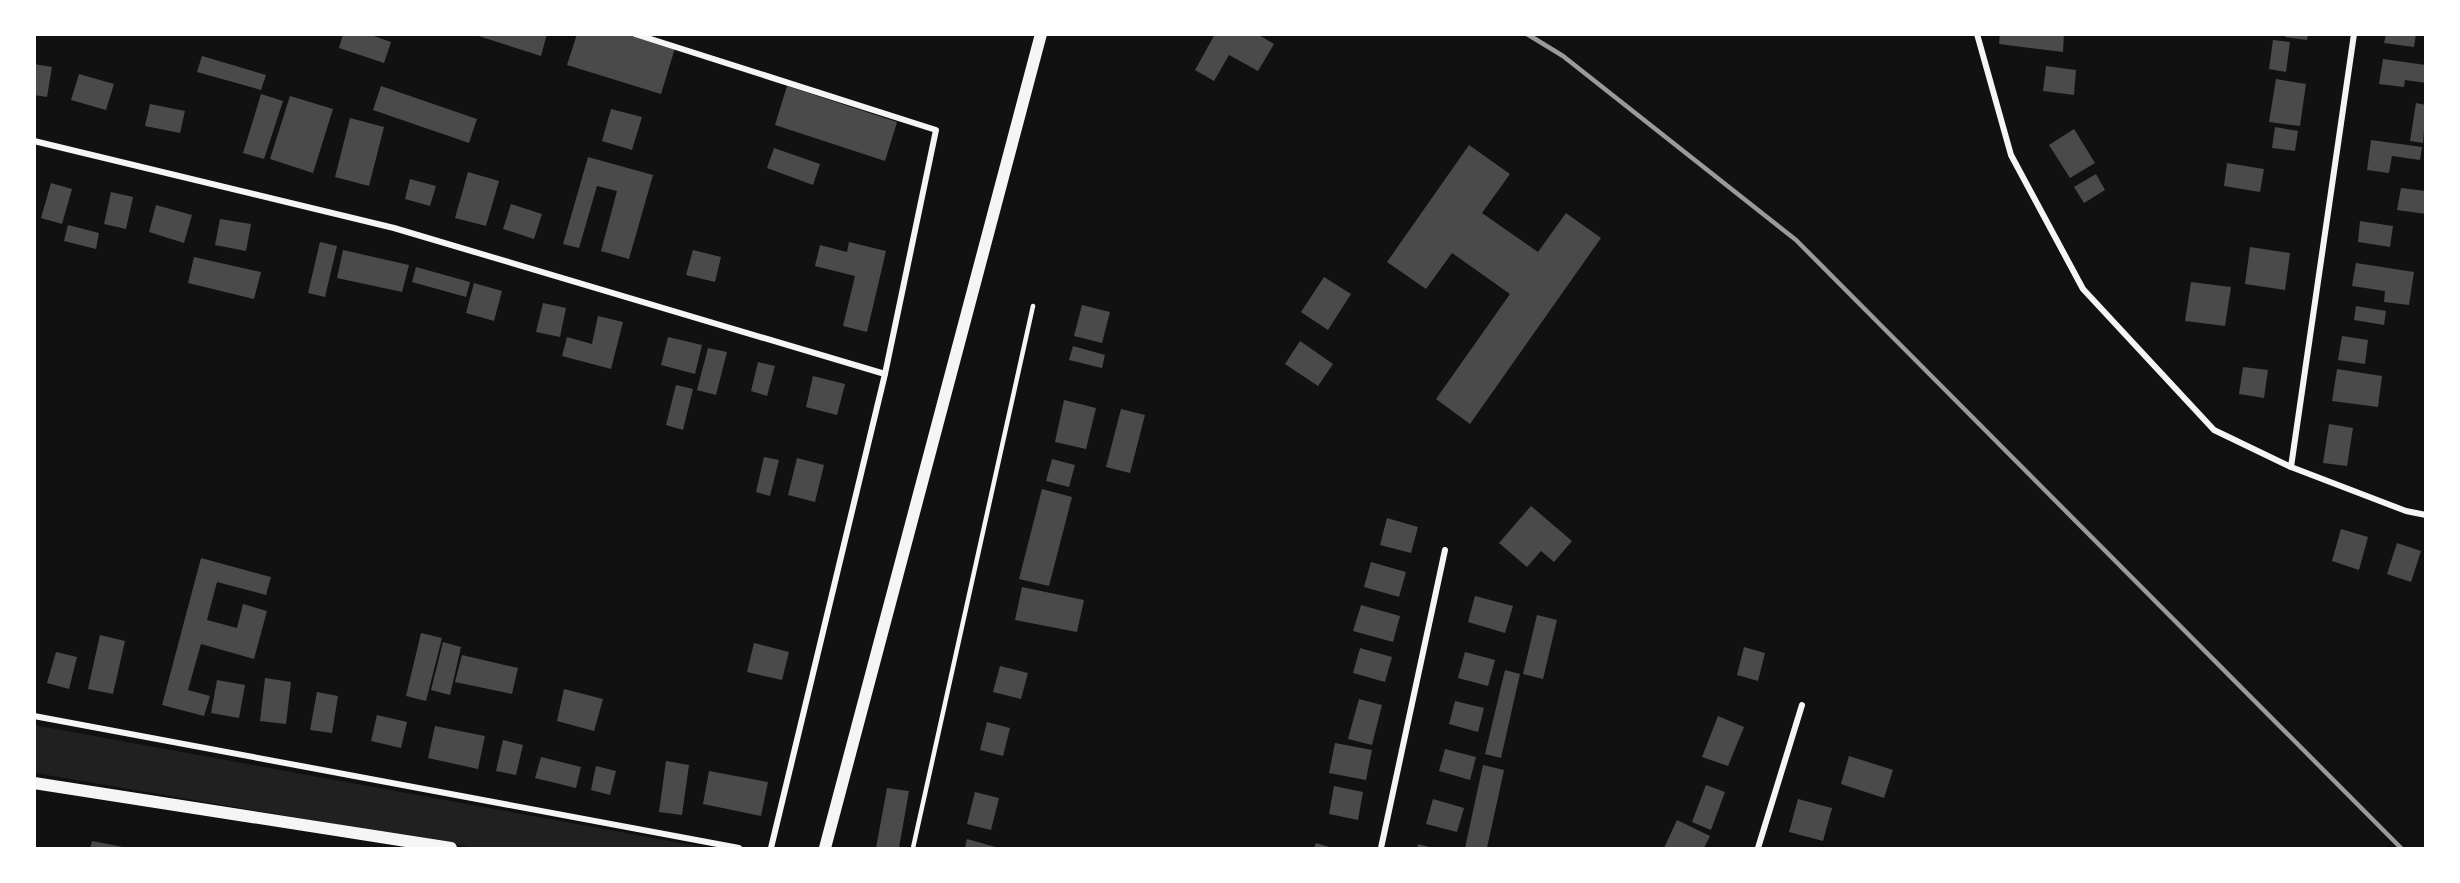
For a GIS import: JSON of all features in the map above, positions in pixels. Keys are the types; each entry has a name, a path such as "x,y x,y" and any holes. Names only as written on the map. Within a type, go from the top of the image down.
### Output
{"main road":[{"path":"825,849 1041,34"},
{"path":"34,783 451,849"}],"street":[{"path":"635,34 936,130 885,374 771,849"},
{"path":"1977,34 2011,155 2083,289 2214,430 2291,467 2406,511 2426,515"},
{"path":"2291,467 2354,34"},
{"path":"34,141 394,228 885,374"},
{"path":"1381,849 1445,550"},
{"path":"1758,849 1802,705"},
{"path":"34,716 739,849"}],"lane":[{"path":"913,849 1033,306"}],"shaded area":[{"path":"34,725 708,848 476,848 35,773"}],"building":[{"path":"343,34 368,34 391,42 384,63 339,48"},
{"path":"472,34 547,34 541,56"},
{"path":"577,34 630,34 675,48 661,94 567,65"},
{"path":"1215,34 1257,34 1274,44 1258,71 1229,55 1214,81 1195,70"},
{"path":"2000,34 2064,34 2063,52 1999,44"},
{"path":"2286,34 2308,34 2307,40 2285,37"},
{"path":"2386,34 2416,34 2414,47 2384,43"},
{"path":"2273,40 2290,42 2286,72 2269,69"},
{"path":"202,56 266,75 261,90 197,72"},
{"path":"2383,59 2426,65 2426,83 2405,80 2404,87 2379,84"},
{"path":"34,64 52,67 47,97 34,95"},
{"path":"2046,66 2076,70 2074,95 2043,91"},
{"path":"79,74 114,84 106,110 71,100"},
{"path":"2276,79 2306,84 2300,126 2269,122"},
{"path":"381,86 477,119 469,143 373,110"},
{"path":"787,86 897,122 885,161 775,125"},
{"path":"261,94 283,101 264,159 243,153"},
{"path":"290,96 333,109 313,173 270,159"},
{"path":"2416,103 2426,105 2423,143 2410,141"},
{"path":"150,104 185,111 180,133 145,126"},
{"path":"611,109 642,117 632,150 602,141"},
{"path":"350,118 384,127 369,186 335,177"},
{"path":"2275,127 2298,131 2295,151 2272,148"},
{"path":"2074,129 2095,163 2070,178 2049,145"},
{"path":"2371,140 2422,147 2420,160 2392,156 2389,173 2367,170"},
{"path":"1469,145 1510,174 1482,213 1538,252 1566,213 1601,238 1470,424 1436,399 1510,294 1452,253 1426,289 1387,262"},
{"path":"774,148 820,164 813,185 767,168"},
{"path":"588,157 653,175 629,259 601,251 617,191 597,186 579,248 563,244"},
{"path":"2227,163 2264,169 2260,192 2224,186"},
{"path":"468,172 499,181 486,226 455,218"},
{"path":"2096,174 2105,190 2084,203 2074,187"},
{"path":"410,179 436,186 430,206 405,199"},
{"path":"51,183 72,189 62,224 41,218"},
{"path":"2401,188 2426,191 2426,214 2397,210"},
{"path":"111,192 133,197 126,229 104,224"},
{"path":"511,204 542,214 534,239 503,229"},
{"path":"156,205 192,215 184,243 149,232"},
{"path":"220,219 251,224 246,251 215,245"},
{"path":"2360,221 2393,226 2390,247 2358,242"},
{"path":"68,225 99,233 96,249 64,241"},
{"path":"320,242 337,246 325,297 308,293"},
{"path":"849,242 886,251 867,332 843,326 855,276 815,266 820,245 847,252"},
{"path":"2250,247 2290,253 2285,290 2245,284"},
{"path":"343,250 409,265 402,292 337,278"},
{"path":"693,250 721,257 715,282 686,275"},
{"path":"194,257 261,272 254,299 188,283"},
{"path":"2356,263 2414,272 2409,305 2384,302 2385,291 2352,286"},
{"path":"416,267 470,282 466,297 412,282"},
{"path":"1324,277 1351,294 1328,330 1301,312"},
{"path":"2191,282 2231,287 2225,326 2185,321"},
{"path":"474,283 502,291 494,321 466,313"},
{"path":"543,303 566,308 560,337 536,332"},
{"path":"1082,305 1110,312 1102,343 1074,336"},
{"path":"2356,306 2386,311 2384,325 2354,320"},
{"path":"598,316 623,322 611,369 562,356 567,337 592,344"},
{"path":"2342,336 2368,340 2365,364 2338,360"},
{"path":"668,337 702,345 695,374 661,365"},
{"path":"1300,341 1333,364 1318,386 1285,364"},
{"path":"1073,346 1105,355 1102,368 1069,360"},
{"path":"708,348 727,352 716,395 697,390"},
{"path":"758,362 775,366 767,396 751,391"},
{"path":"2243,367 2268,370 2264,398 2239,394"},
{"path":"2337,369 2382,376 2378,407 2332,401"},
{"path":"813,376 845,384 837,415 806,407"},
{"path":"676,385 693,389 683,430 666,425"},
{"path":"1064,400 1096,408 1086,449 1055,442"},
{"path":"1121,409 1145,415 1130,473 1106,467"},
{"path":"2329,424 2353,428 2347,466 2323,463"},
{"path":"764,457 779,460 770,496 756,492"},
{"path":"797,458 824,465 815,502 788,495"},
{"path":"1052,459 1075,465 1069,487 1046,481"},
{"path":"1042,489 1072,497 1049,586 1019,579"},
{"path":"1531,506 1572,541 1554,562 1541,551 1527,567 1499,543"},
{"path":"1387,518 1418,527 1411,553 1380,545"},
{"path":"2341,529 2368,537 2359,570 2332,561"},
{"path":"2397,543 2421,551 2411,582 2387,574"},
{"path":"201,558 271,577 266,595 217,582 207,620 237,628 243,604 267,611 254,659 201,644 188,690 210,696 204,716 162,705"},
{"path":"1371,562 1406,572 1399,597 1364,587"},
{"path":"1022,587 1084,600 1077,632 1015,620"},
{"path":"1475,596 1513,606 1505,633 1468,622"},
{"path":"1361,605 1400,616 1393,642 1353,631"},
{"path":"1537,615 1557,620 1543,679 1523,674"},
{"path":"421,633 442,638 426,701 406,696"},
{"path":"100,635 125,641 113,694 88,689"},
{"path":"443,642 461,647 450,695 431,690"},
{"path":"754,643 789,652 782,680 747,672"},
{"path":"1744,647 1765,653 1758,681 1737,675"},
{"path":"1360,648 1392,657 1385,682 1353,673"},
{"path":"56,652 77,657 69,689 47,683"},
{"path":"1465,652 1495,660 1488,686 1458,678"},
{"path":"462,655 518,668 512,694 455,682"},
{"path":"1000,666 1028,673 1021,699 993,692"},
{"path":"1505,670 1520,674 1501,758 1485,754"},
{"path":"265,678 291,682 286,724 260,721"},
{"path":"217,680 245,685 239,718 211,713"},
{"path":"564,689 603,699 594,731 557,721"},
{"path":"317,692 338,696 332,733 310,730"},
{"path":"1359,699 1382,705 1372,745 1348,739"},
{"path":"1455,701 1484,708 1478,732 1449,724"},
{"path":"377,715 407,722 401,748 371,741"},
{"path":"1718,716 1744,727 1728,766 1702,757"},
{"path":"987,722 1010,728 1003,756 980,750"},
{"path":"435,726 485,736 478,769 428,758"},
{"path":"503,740 523,745 516,775 496,771"},
{"path":"1335,743 1372,750 1366,780 1329,773"},
{"path":"1445,749 1476,757 1470,780 1439,771"},
{"path":"1849,756 1893,770 1884,798 1841,784"},
{"path":"541,757 581,767 576,788 535,778"},
{"path":"666,761 689,765 682,815 659,812"},
{"path":"1483,765 1504,770 1487,848 1465,848"},
{"path":"596,766 616,771 610,795 591,790"},
{"path":"709,771 768,782 761,816 703,804"},
{"path":"1706,785 1725,792 1711,830 1692,822"},
{"path":"1334,786 1363,792 1358,820 1329,814"},
{"path":"887,788 909,791 899,848 876,848"},
{"path":"975,792 999,798 991,830 967,824"},
{"path":"1433,799 1464,808 1457,832 1426,824"},
{"path":"1798,799 1832,808 1823,841 1789,832"},
{"path":"1677,820 1710,836 1704,848 1664,848"},
{"path":"967,839 999,848 965,848"},
{"path":"92,841 123,847 123,848 90,848"},
{"path":"1316,843 1333,848 1314,848"},
{"path":"1418,844 1433,848 1417,848"}],"railway":[{"path":"1527,34 1563,56 1796,240 2401,848"}]}
